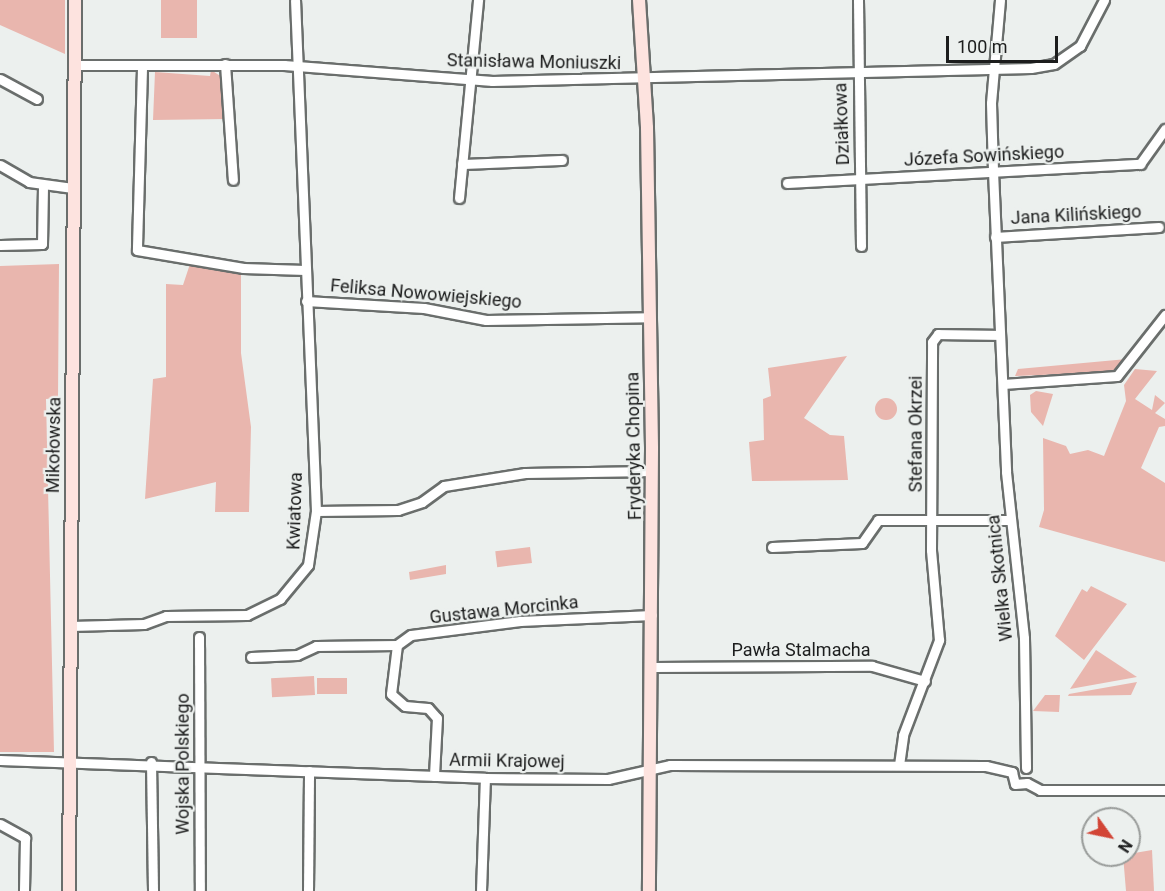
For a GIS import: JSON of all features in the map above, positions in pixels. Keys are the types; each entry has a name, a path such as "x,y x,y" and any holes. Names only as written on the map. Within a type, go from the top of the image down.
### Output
{"street":[{"name":"Mikołowska","path":"69,891 75,0"},
{"name":"Kwiatowa","path":"71,626 144,624 168,616 233,618 266,608 308,565 316,511 295,0"},
{"path":"459,198 468,81 478,0"},
{"name":"Fryderyka Chopina","path":"639,0 644,80 652,471 652,769 649,891"},
{"name":"Działkowa","path":"858,0 857,74 861,246"},
{"name":"Wielka Skotnica","path":"999,0 993,70 993,171 1011,520 1024,638 1027,783"},
{"name":"Stanisława Moniuszki","path":"75,65 142,68 225,64 299,66 468,81 644,80 1040,68 1067,56 1088,36 1104,0"},
{"path":"225,64 233,180"},
{"path":"142,68 137,250 243,268 305,270"},
{"path":"0,79 37,99"},
{"name":"Józefa Sowińskiego","path":"786,183 1140,164 1165,129"},
{"path":"462,164 562,160"},
{"path":"0,165 43,186 73,188"},
{"path":"0,245 42,244 43,186"},
{"name":"Jana Kilińskiego","path":"996,237 1159,227"},
{"name":"Feliksa Nowowiejskiego","path":"306,301 424,308 486,320 650,317"},
{"path":"1003,384 1117,376 1165,315"},
{"name":"Stefana Okrzei","path":"932,519 932,342 938,334 1000,335"},
{"path":"316,511 398,510 418,504 444,486 525,473 652,471"},
{"path":"899,765 903,735 939,640 932,519"},
{"path":"772,547 844,548 862,543 878,520 1011,520"},
{"name":"Gustawa Morcinka","path":"251,657 297,655 315,646 397,645 411,635 520,621 652,615"},
{"name":"Wojska Polskiego","path":"199,637 200,891"},
{"path":"397,645 391,694 405,706 428,708 437,718 434,776"},
{"name":"Pawła Stalmacha","path":"652,667 872,666 925,681"},
{"name":"Armii Krajowej","path":"0,760 151,762 434,776 608,779 652,769 899,765 986,766 1012,772"},
{"name":"Wojska Polskiego","path":"151,762 153,891"},
{"path":"1026,768 1012,772 1016,784 1027,783 1040,790 1165,790"},
{"path":"308,891 309,771"},
{"path":"482,891 484,777"},
{"path":"0,824 24,838 24,891"}],"shaded area":[{"path":"0,0 65,0 65,54 0,25"},
{"path":"161,0 197,0 197,38 161,38"},
{"path":"211,70 222,77 226,119 153,120 155,72 210,76"},
{"path":"59,264 58,398 46,399 54,752 0,752 0,266"},
{"path":"190,264 241,273 241,353 251,427 249,512 215,512 216,482 145,499 153,379 166,377 166,284 183,285"},
{"path":"847,356 804,418 830,435 844,436 848,480 752,481 749,442 764,440 763,399 771,396 768,368"},
{"path":"1127,359 1116,372 1015,376 1018,369"},
{"path":"1135,369 1157,371 1135,399 1152,410 1155,395 1165,403 1155,413 1165,419 1165,426 1159,427 1141,468 1165,483 1165,562 1039,527 1044,510 1043,438 1066,446 1070,454 1088,450 1104,456 1126,401 1124,385"},
{"path":"1036,391 1053,394 1043,426 1031,412 1030,395"},
{"path":"882,398 890,398 897,405 897,413 890,420 882,420 875,413 875,405"},
{"path":"530,547 532,563 497,567 495,551"},
{"path":"446,565 446,574 410,580 409,572"},
{"path":"1091,586 1127,604 1084,660 1055,636 1082,589 1087,592"},
{"path":"1096,650 1137,677 1070,689"},
{"path":"314,676 315,695 272,697 271,678"},
{"path":"317,678 347,678 347,694 317,694"},
{"path":"1137,682 1131,695 1068,696 1069,694"},
{"path":"1045,695 1060,695 1059,712 1033,711"},
{"path":"1152,850 1154,891 1126,891 1124,867 1141,867 1141,852"}]}
